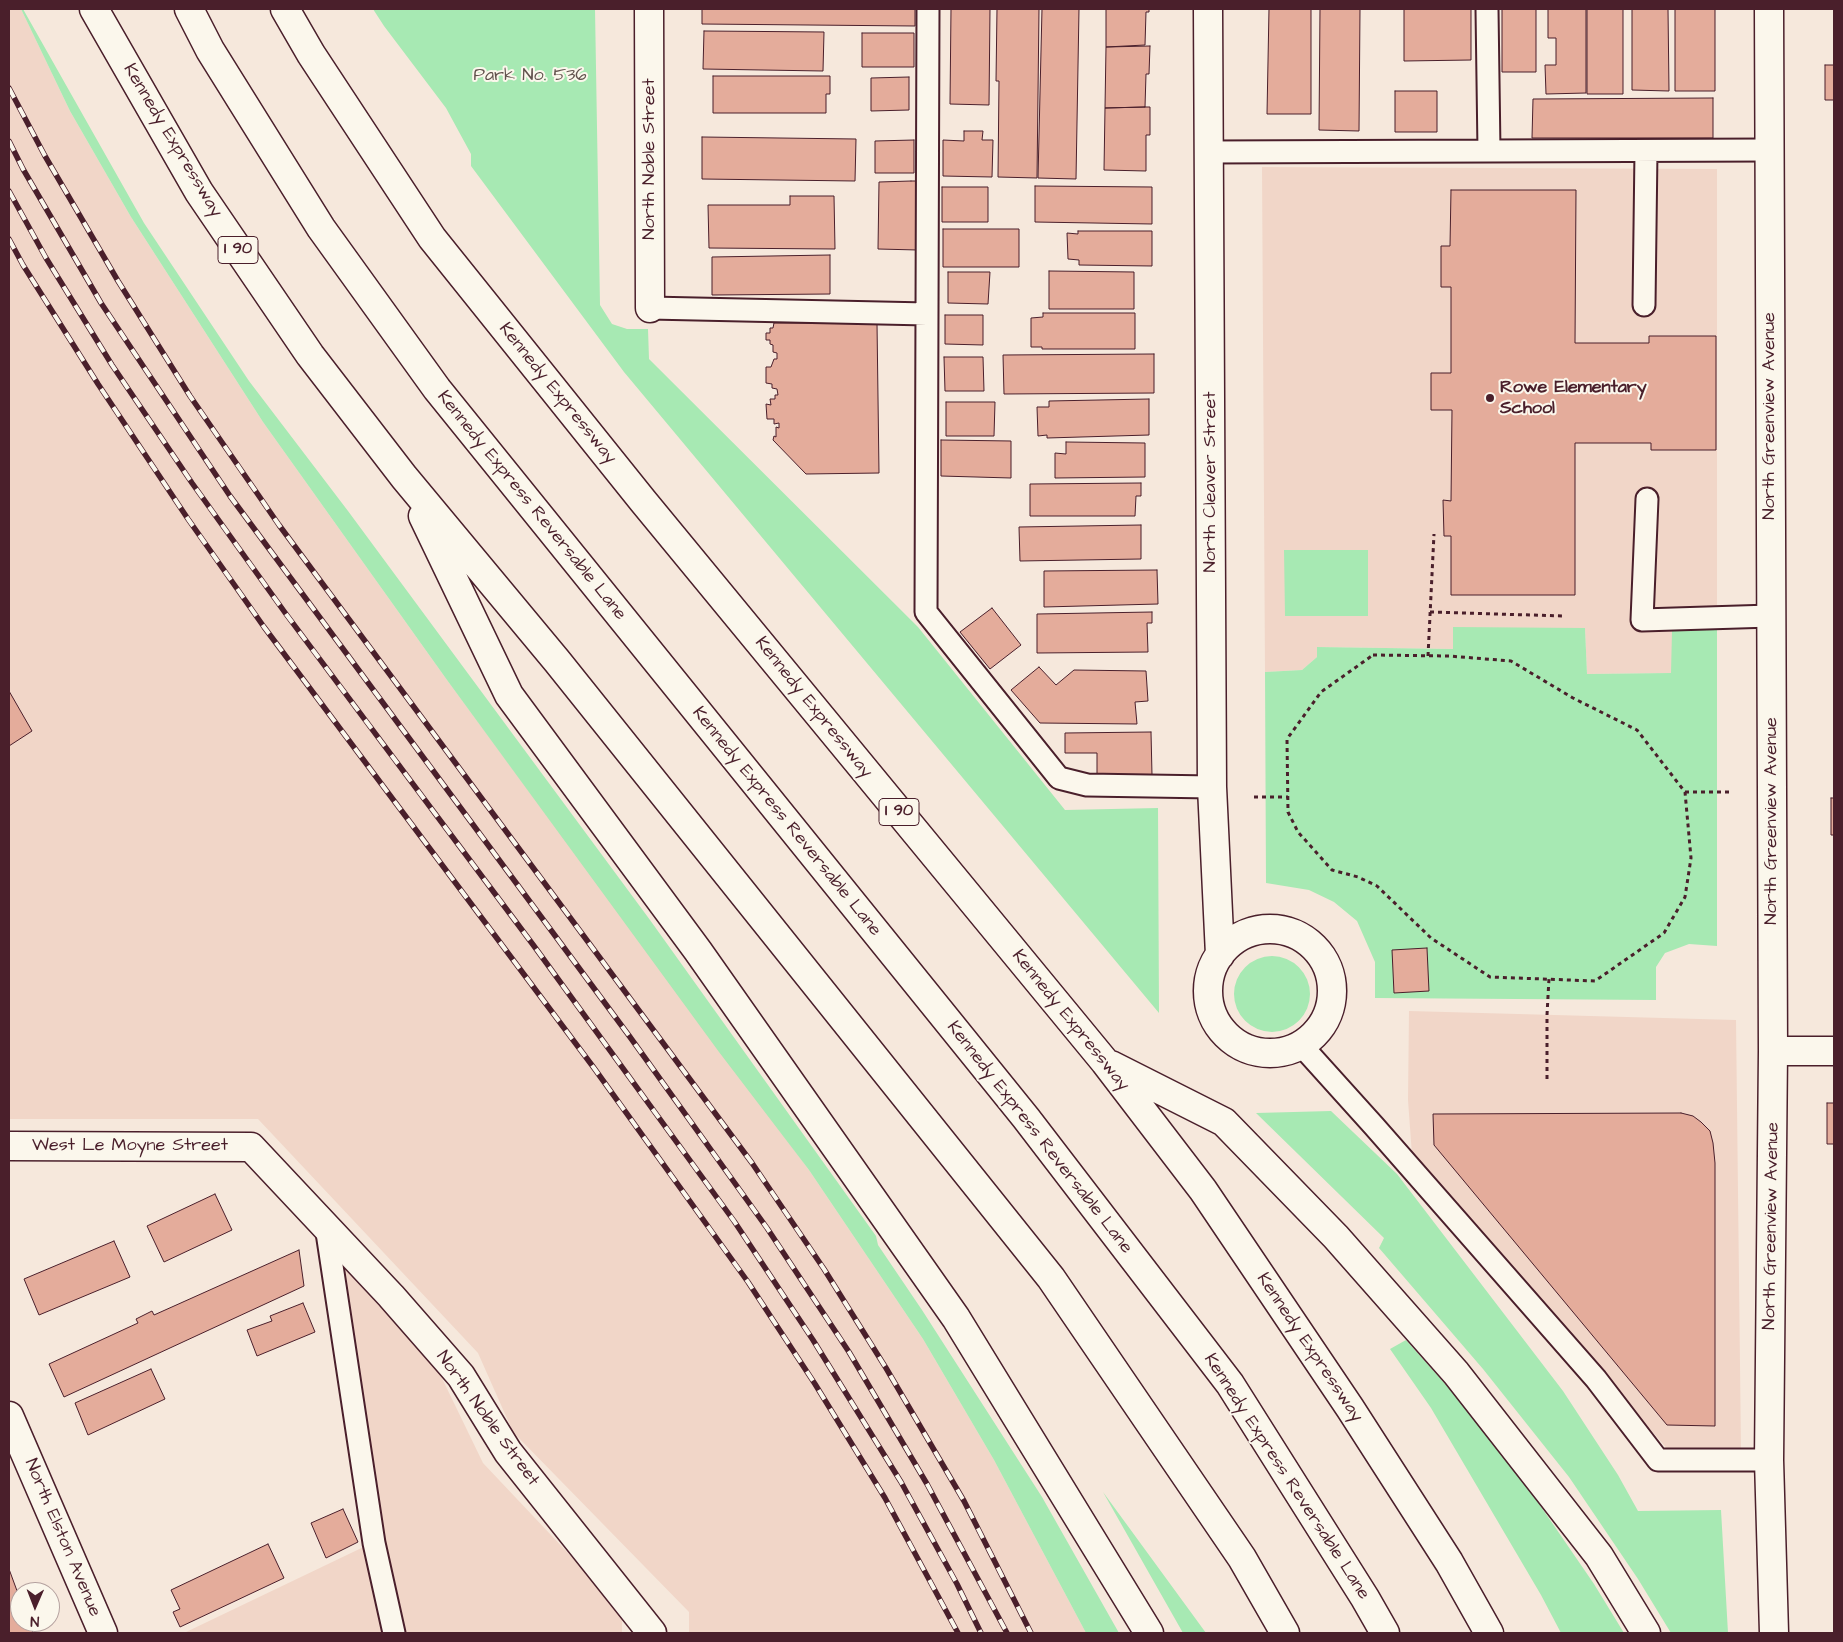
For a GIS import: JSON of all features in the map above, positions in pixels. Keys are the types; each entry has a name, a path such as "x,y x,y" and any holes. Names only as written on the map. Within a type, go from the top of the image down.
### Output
{"main road":[{"name":"Kennedy Expressway","path":"94,9 199,192 310,355 404,477 557,661 1051,1278 1242,1558 1285,1633"},
{"name":"Kennedy Express Reversable Lane","path":"189,9 210,50 321,228 437,389 1026,1118 1230,1384 1365,1598 1385,1633"},
{"name":"Kennedy Expressway","path":"285,9 311,54 432,238 643,501 1104,1062 1202,1190 1345,1400 1449,1562 1489,1633"},
{"name":"North Noble Street","path":"649,9 650,308"},
{"name":"North Cleaver Street","path":"1208,9 1212,787 1220,956"},
{"name":"North Greenview Avenue","path":"1769,9 1773,1051 1769,1460 1774,1633"},
{"path":"404,477 509,695 698,951 956,1318 1148,1633"},
{"name":"North Cleaver Street","path":"1273,930 1292,933 1310,943 1323,958 1331,976 1332,997 1328,1016 1317,1033 1301,1045 1283,1052 1264,1053 1247,1049 1231,1039 1218,1025 1211,1008 1208,990 1212,972 1220,956 1234,941 1252,932 1273,930"},
{"path":"1773,1051 1834,1051"},
{"path":"1104,1062 1224,1122 1336,1237 1468,1388 1599,1556 1646,1633"},
{"name":"West Le Moyne Street","path":"9,1146 251,1147"},
{"name":"North Noble Street","path":"251,1147 391,1296 461,1376 508,1452 652,1633"},
{"name":"North Elston Avenue","path":"9,1416 103,1633"}],"lane":[{"path":"928,9 926,612 1059,778 1087,786 1212,787"},
{"path":"1487,9 1489,151"},
{"path":"1209,152 1769,150"},
{"path":"1644,305 1646,151"},
{"path":"650,308 927,314"},
{"path":"1647,499 1642,620 1771,616"},
{"path":"1301,1045 1596,1379 1658,1460 1769,1460"},
{"path":"326,1226 374,1542 394,1633"}],"path":[{"path":"1428,656 1434,534"},
{"path":"1430,612 1564,616"},
{"path":"1373,655 1428,656 1511,660 1573,698 1637,730 1685,792 1691,858 1685,897 1664,933 1595,980 1490,977 1431,938 1376,886 1358,877 1332,870 1298,832 1288,812 1287,740 1321,692 1373,655"},
{"path":"1685,792 1729,792"},
{"path":"1254,797 1288,797"},
{"path":"1547,1079 1549,978"}],"shaded area":[{"path":"9,9 21,9 70,111 131,217 263,422 447,680 809,1170 923,1339 994,1460 1086,1633 689,1633 689,1612 513,1432 478,1353 258,1119 9,1119"},
{"name":"Rowe Elementary School","path":"1262,167 1717,169 1717,629 1672,631 1672,673 1587,674 1585,628 1453,628 1454,649 1317,647 1317,657 1302,670 1265,672"},
{"path":"1409,1011 1736,1020 1741,1451 1670,1452 1412,1155 1408,1100"},
{"path":"330,1252 438,1370 483,1463 618,1606 622,1614 622,1633 184,1633 374,1542"}],"green space":[{"path":"21,9 23,9 144,223 249,381 348,511 650,920 876,1236 878,1245 1042,1497 1119,1633 1086,1633 994,1460 923,1339 809,1170 719,1052 447,680 263,422 131,217 70,111"},
{"name":"Park No. 536","path":"373,9 595,9 600,305 612,324 627,329 648,329 649,359 918,627 1065,810 1158,808 1159,1013 624,372 471,166 471,154 446,108"},
{"path":"1284,550 1368,550 1368,616 1285,616"},
{"path":"1453,627 1585,628 1587,674 1671,673 1672,631 1717,629 1717,946 1689,944 1665,953 1656,967 1656,1000 1375,998 1375,962 1357,921 1334,902 1309,890 1266,883 1265,672 1302,670 1317,657 1317,647 1453,649"},
{"path":"1272,956 1287,959 1299,967 1307,979 1310,994 1307,1009 1299,1021 1287,1029 1272,1032 1257,1029 1245,1021 1237,1009 1234,994 1237,979 1245,967 1257,959"},
{"path":"1331,1111 1397,1174 1563,1391 1618,1475 1638,1511 1721,1510 1728,1633 1671,1633 1638,1579 1569,1477 1483,1369 1379,1248 1384,1238 1256,1113"},
{"path":"1406,1340 1472,1414 1522,1479 1594,1584 1624,1633 1561,1633 1541,1595 1431,1408 1390,1349"},
{"path":"1103,1492 1206,1633 1183,1633"}],"building":[{"path":"702,9 915,9 915,26 702,24"},
{"path":"951,9 990,9 989,105 950,104"},
{"path":"997,9 1039,9 1037,178 998,177 999,81 996,81"},
{"path":"1042,9 1079,9 1076,179 1038,178"},
{"path":"1106,9 1149,9 1149,12 1146,12 1145,45 1106,47"},
{"path":"1269,9 1311,9 1311,114 1267,114"},
{"path":"1320,9 1360,9 1359,131 1319,130"},
{"path":"1404,9 1471,9 1471,60 1404,61"},
{"path":"1502,9 1536,9 1536,72 1502,72"},
{"path":"1548,9 1586,9 1586,93 1546,94 1545,65 1556,65 1556,38 1548,38"},
{"path":"1587,9 1623,9 1623,94 1587,94"},
{"path":"1632,9 1668,9 1669,91 1632,90"},
{"path":"1675,9 1715,9 1715,91 1675,91"},
{"path":"704,31 824,32 823,71 703,69"},
{"path":"862,33 914,33 914,67 862,67"},
{"path":"1150,46 1149,74 1146,74 1145,107 1105,108 1106,47"},
{"path":"1825,65 1834,65 1834,100 1825,100"},
{"path":"713,76 830,76 830,94 826,94 826,113 713,113"},
{"path":"909,77 909,110 871,111 871,78"},
{"path":"1395,91 1437,91 1437,132 1395,132"},
{"path":"1713,98 1713,138 1532,138 1533,99"},
{"path":"1150,107 1150,135 1146,135 1146,171 1104,170 1105,108"},
{"path":"964,131 983,131 982,140 993,140 992,177 943,176 943,140 964,141"},
{"path":"702,137 856,139 855,181 702,179"},
{"path":"914,140 914,173 875,173 875,141"},
{"path":"919,181 918,250 878,249 879,182"},
{"path":"1035,186 1152,187 1152,224 1035,222"},
{"path":"942,187 988,187 988,222 942,222"},
{"path":"1451,190 1576,190 1575,343 1649,343 1649,336 1716,336 1716,450 1651,450 1651,443 1575,443 1575,595 1451,595 1451,536 1444,536 1443,500 1451,501 1452,410 1431,410 1431,373 1451,373 1451,287 1441,287 1441,246 1450,246"},
{"path":"790,196 834,196 835,249 709,248 708,205 790,205"},
{"path":"943,229 1019,229 1019,267 943,267"},
{"path":"1078,231 1152,231 1152,266 1079,265 1079,260 1068,259 1067,233 1078,234"},
{"path":"830,255 830,294 712,295 712,257"},
{"path":"1049,271 1134,272 1134,309 1049,309"},
{"path":"948,272 990,272 988,304 948,303"},
{"path":"1043,313 1135,313 1135,349 1042,349 1042,347 1031,347 1031,318 1043,317"},
{"path":"945,315 983,315 983,345 945,344"},
{"path":"774,323 877,323 879,473 806,474 773,440 774,436 776,437 776,427 779,428 779,423 774,424 774,419 767,419 766,404 771,405 770,399 775,399 775,395 778,395 777,389 772,388 772,384 766,383 766,367 771,367 774,359 777,359 777,353 773,352 773,345 770,344 770,340 766,340 766,333 770,333 770,328 773,328"},
{"path":"1154,354 1154,393 1004,394 1003,355"},
{"path":"944,357 983,357 984,391 945,391"},
{"path":"1149,399 1149,435 1047,438 1047,435 1038,436 1037,407 1049,407 1049,401"},
{"path":"946,402 995,402 994,436 946,436"},
{"path":"941,440 1011,441 1011,478 941,476"},
{"path":"1066,442 1145,443 1145,477 1055,478 1055,453 1066,454"},
{"path":"1141,483 1141,496 1136,496 1135,516 1030,516 1030,484"},
{"path":"1141,525 1141,559 1020,561 1019,527"},
{"path":"1157,570 1158,604 1044,607 1044,571"},
{"path":"992,608 1021,645 990,669 960,632"},
{"path":"1152,612 1152,623 1147,623 1148,652 1037,653 1037,614"},
{"path":"1039,667 1056,685 1074,670 1146,671 1148,701 1135,702 1137,724 1040,723 1011,690"},
{"path":"9,691 32,731 9,746"},
{"path":"1151,732 1152,775 1097,775 1097,753 1065,753 1065,733"},
{"path":"1831,798 1834,798 1834,835 1831,835"},
{"path":"1427,948 1429,991 1394,993 1392,950"},
{"path":"1827,1103 1834,1103 1834,1144 1827,1144"},
{"path":"1681,1113 1693,1116 1701,1122 1710,1131 1713,1143 1715,1163 1715,1426 1667,1425 1434,1145 1433,1114"},
{"path":"215,1194 232,1230 164,1262 147,1226"},
{"path":"114,1241 130,1277 39,1315 24,1279"},
{"path":"299,1250 304,1286 64,1397 49,1364 138,1323 136,1319 152,1311 154,1315"},
{"path":"303,1303 315,1332 257,1356 247,1330 272,1321 270,1316"},
{"path":"151,1369 165,1399 88,1435 75,1403"},
{"path":"343,1509 358,1542 326,1558 311,1523"},
{"path":"268,1544 284,1578 180,1627 173,1612 180,1609 171,1590"},
{"path":"9,1569 14,1582 10,1582 10,1632 33,1633 9,1633"}],"railway":[{"path":"9,88 45,156 118,281 190,396 279,525 752,1163 824,1269 886,1368 964,1501 1031,1633"},
{"path":"9,141 23,169 101,303 230,496 630,1037 767,1228 849,1352 927,1484 1007,1633"},
{"path":"9,191 46,258 112,365 192,483 286,614 534,946 734,1221 813,1340 901,1482 957,1584 981,1633"},
{"path":"9,239 23,265 98,384 188,519 264,627 594,1068 748,1282 815,1384 885,1498 958,1633"}],"place":[{"name":"Rowe Elementary School","path":"1490,398"}]}
